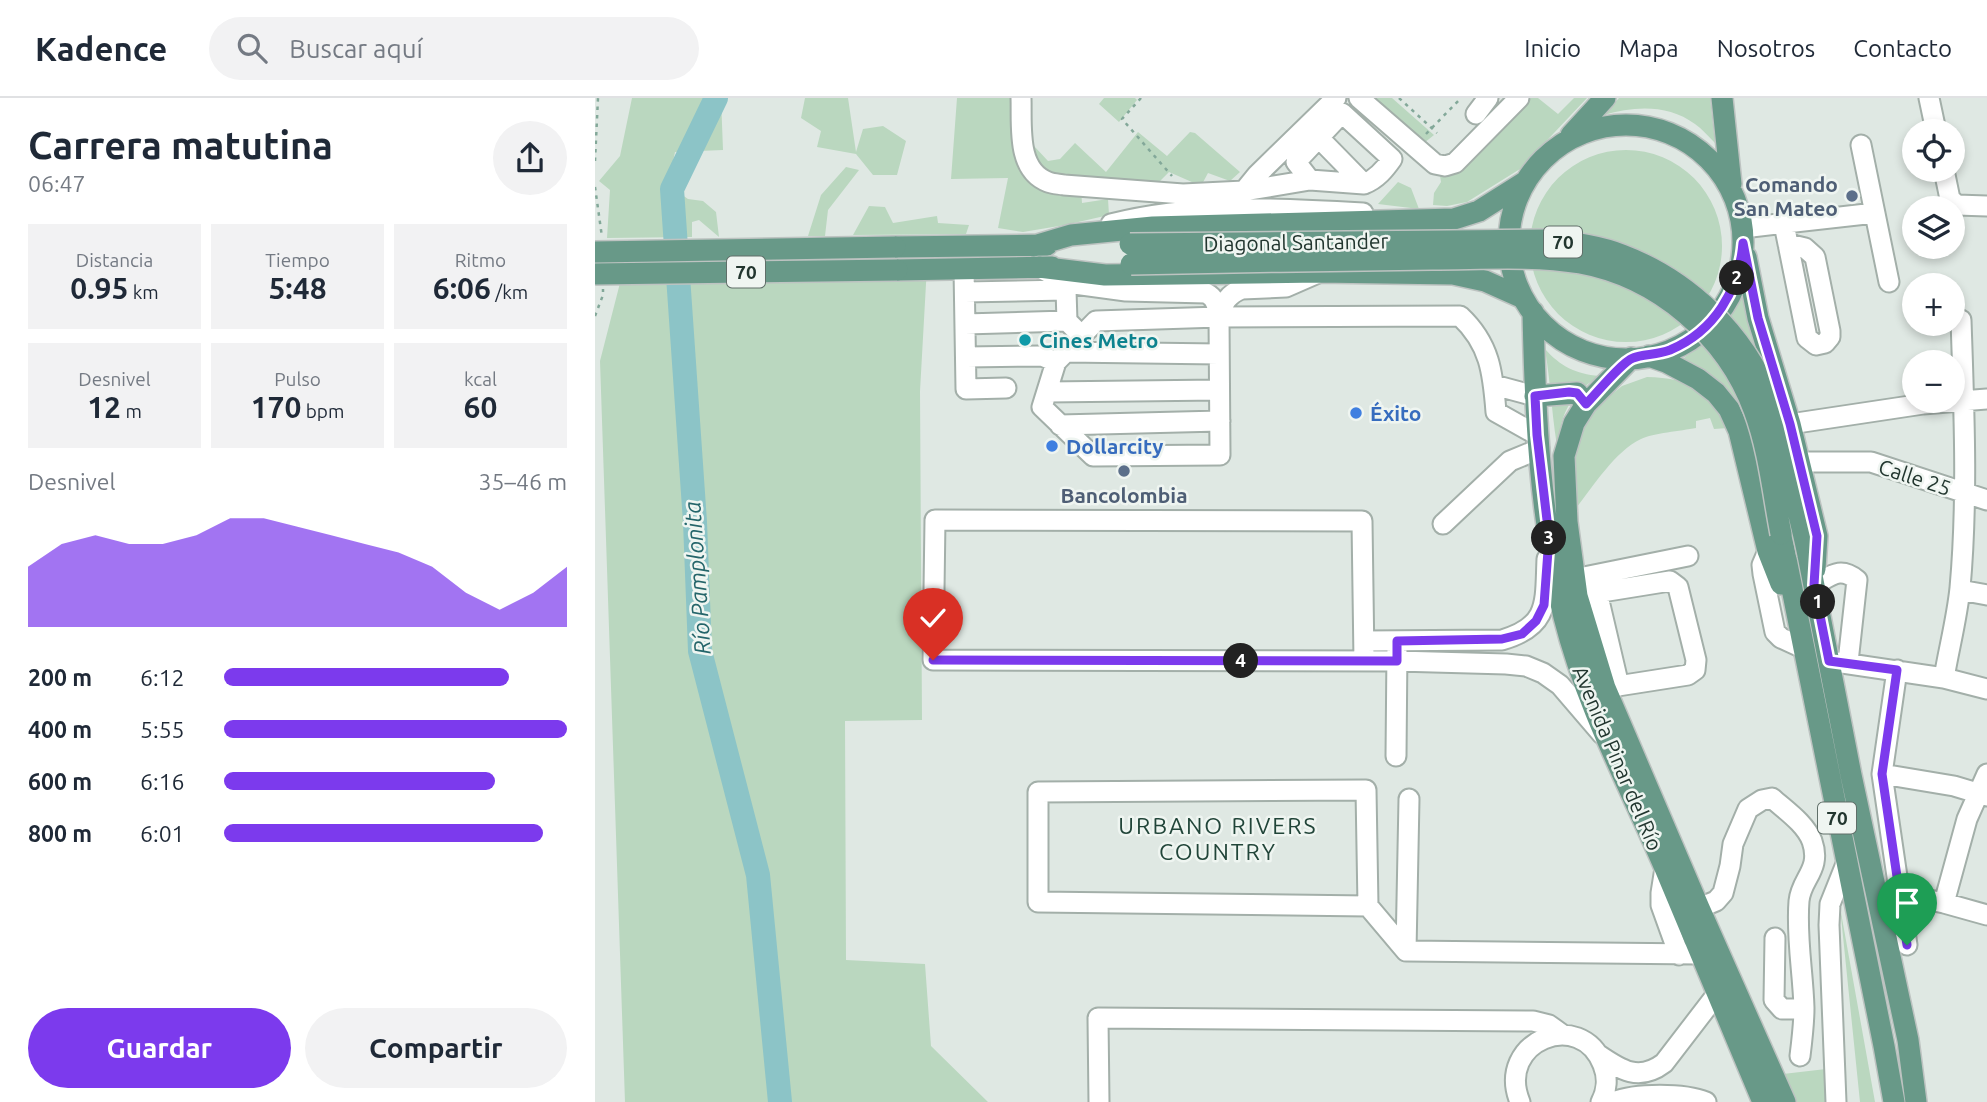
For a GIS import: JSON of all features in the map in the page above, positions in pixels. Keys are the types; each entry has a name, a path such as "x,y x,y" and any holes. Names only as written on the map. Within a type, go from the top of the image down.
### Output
{"main road":[{"path":"1563,144 1605,98"},
{"path":"1722,98 1732,190 1740,214 1758,318 1790,424 1817,536 1814,585"},
{"path":"1732,190 1716,167 1696,147 1658,129 1630,125 1602,127 1575,136 1541,162 1526,181 1512,215 1509,239 1511,264 1528,305 1548,329 1576,347 1608,357 1640,357 1666,362 1698,379 1716,393 1729,410 1739,431 1774,543"},
{"path":"1034,246 1071,235 1144,228 1454,219 1488,206 1526,181"},
{"path":"1640,357 1682,344 1702,330 1718,313 1736,282 1742,257 1743,235"},
{"name":"Diagonal Santander","path":"595,274 1039,267 1130,254 1550,240 1588,245 1621,254 1673,280 1699,300 1737,342 1754,368 1769,400 1814,585"},
{"name":"Diagonal Santander","path":"595,252 1034,246 1130,254 1548,259 1581,263 1634,280 1685,312 1706,334 1738,377 1753,408 1764,441 1774,543"},
{"path":"1039,267 1105,275 1427,272 1465,275 1492,284 1528,305"},
{"name":"Avenida Pinar del Río","path":"1528,305 1538,442 1549,537 1575,657 1607,740 1665,868 1690,955 1717,993 1763,1102"},
{"name":"Avenida Pinar del Río","path":"1640,357 1586,404 1574,423 1565,456 1567,522 1583,589 1612,687 1699,908 1785,1102"},
{"path":"1535,396 1577,393 1586,404"},
{"name":"70","path":"1774,543 1799,625 1894,1102"},
{"name":"70","path":"1814,585 1838,662 1851,775 1908,1040 1916,1102"}],"street":[{"path":"1021,98 1023,153 1034,173 1046,182 1380,214 1412,221"},
{"path":"1242,200 1257,175 1336,98"},
{"path":"1359,98 1435,164 1445,166 1455,163 1519,98"},
{"path":"1476,114 1488,98"},
{"path":"1929,98 1933,119"},
{"path":"1071,235 1148,216 1196,210 1242,200 1310,180 1364,184 1384,170 1392,159 1342,113 1296,162 1310,180"},
{"path":"1318,137 1364,184"},
{"path":"1861,145 1889,282"},
{"path":"1946,182 1950,199 1957,205 1987,205"},
{"path":"1743,235 1784,223 1875,214"},
{"path":"1784,223 1788,244"},
{"path":"1039,267 1067,283 1126,291 1206,293 1215,300 1219,317 1220,455 1093,456 1042,407 1061,357 1096,321 1219,317 1460,316 1472,327 1483,344 1494,385 1496,412 1538,442 1510,461 1443,524"},
{"path":"964,269 966,389 1006,388"},
{"path":"1219,317 1222,306 1236,291 1286,287 1319,272"},
{"path":"965,292 1066,290 1067,321"},
{"path":"965,324 1067,321 1082,335"},
{"path":"965,357 1219,354"},
{"path":"1494,385 1535,396"},
{"path":"1047,392 1219,390"},
{"path":"1965,402 1987,399"},
{"path":"1790,424 1902,407"},
{"path":"1944,678 1960,590 1964,413"},
{"path":"1060,425 1220,421"},
{"name":"Calle 25","path":"1799,462 1871,462 1987,500"},
{"path":"1364,661 1362,521 935,520 933,660 1364,661 1397,661 1526,666 1543,673 1560,685 1607,740"},
{"path":"1364,640 1502,639 1522,634 1536,621 1544,605 1549,537"},
{"path":"1774,543 1762,565 1775,632 1781,638 1803,648"},
{"path":"1583,589 1688,556"},
{"path":"1814,585 1839,572 1849,574 1857,580 1838,662 1944,678 1987,689"},
{"path":"1583,589 1670,581 1678,587 1696,660 1695,670 1688,675 1612,687"},
{"path":"1960,590 1987,595"},
{"path":"1396,756 1397,641"},
{"path":"1897,670 1882,774 1907,945"},
{"path":"1882,774 1954,786 1982,795"},
{"path":"1944,903 1967,819 1982,795 1987,774"},
{"path":"1368,906 1038,902 1038,792 1366,790 1368,906 1406,951 1690,955"},
{"path":"1699,908 1716,901 1723,893 1733,844 1748,809 1762,800 1772,798 1805,828 1812,840 1815,859 1800,894 1797,920 1804,1009 1800,1056"},
{"path":"1406,951 1409,799"},
{"path":"1836,1102 1829,925 1830,904 1846,864"},
{"path":"1900,894 1987,915"},
{"path":"1797,920 1829,925"},
{"path":"1775,938 1775,1000 1782,1009 1804,1009"},
{"path":"1520,1102 1515,1091 1518,1063 1525,1051 1536,1042 1549,1036 1577,1037 1617,1068 1641,1073 1664,1063 1717,993"},
{"path":"1099,1102 1098,1018 1533,1021 1549,1026 1563,1035"},
{"path":"1598,1054 1605,1067 1612,1102 1633,1096 1656,1095 1706,1102"}],"path":[{"path":"595,161 598,98"},
{"path":"1399,98 1437,134"},
{"path":"1415,147 1461,98"},
{"path":"1138,99 1122,119 1169,172 1183,194"},
{"path":"595,231 602,231"}],"green space":[{"path":"632,98 721,98 723,150 675,152 668,185 688,199 703,201 716,212 719,237 699,220 692,222 692,237 607,238 610,190 599,181 620,156"},
{"path":"805,98 848,98 856,152 863,129 883,126 906,141 897,175 873,175 856,154 817,147 821,131 801,118"},
{"path":"957,98 1019,98 1031,173 1081,189 1082,203 1108,199 1109,215 1023,232 998,228 1008,178 951,179"},
{"path":"1104,98 1137,100 1119,122 1099,104"},
{"path":"1364,98 1392,98 1434,135 1419,147"},
{"path":"1531,98 1538,98 1558,114 1574,98 1587,98 1520,169 1467,202 1447,206 1433,205 1434,193 1441,182 1438,163 1463,165"},
{"path":"1619,98 1710,98 1715,143 1695,124 1674,113 1639,109 1604,115"},
{"path":"1138,132 1167,156 1190,132 1195,133 1240,172 1230,181 1208,173 1201,186 1169,172 1158,183 1048,181 1023,137 1032,135 1034,146 1048,161 1060,159 1075,143 1106,172"},
{"path":"1626,150 1645,151 1663,157 1694,178 1715,209 1721,227 1721,265 1715,283 1694,314 1663,335 1645,341 1626,342 1607,341 1589,335 1558,314 1537,283 1531,265 1530,246 1531,227 1537,209 1558,178 1589,157 1607,151"},
{"path":"846,167 859,170 828,210 825,236 808,236 821,195"},
{"path":"1398,182 1411,188 1419,209 1378,204"},
{"path":"869,206 885,207 893,223 937,216 938,223 969,225 966,234 853,235"},
{"path":"927,266 920,391 922,720 845,721 846,960 925,964 931,1046 988,1102 625,1102 600,361 620,283"},
{"path":"1745,292 1771,409 1741,418 1678,362 1705,341 1727,314 1737,294"},
{"path":"1545,349 1569,368 1599,376 1579,392 1566,410 1560,431 1559,457 1555,430"},
{"path":"1647,377 1675,380 1697,388 1714,404 1728,428 1714,429 1710,418 1696,421 1696,428 1641,439 1613,461 1576,508 1570,465 1586,420 1622,386"},
{"path":"1840,907 1875,1102 1860,1102"},
{"path":"1826,1069 1827,1102 1794,1102 1783,1074"}],"waterway":[{"name":"Río Pamplonita","path":"716,98 672,189 695,522 700,651 758,875 780,1102"}],"place":[{"name":"Comando San Mateo","path":"1852,196"},
{"name":"Cines Metro","path":"1025,340"},
{"name":"Éxito","path":"1356,413"},
{"name":"Dollarcity","path":"1052,446"},
{"name":"Bancolombia","path":"1124,471"}],"district":[{"name":"URBANO RIVERS COUNTRY","path":"1218,838"}],"route":[{"path":"933,660 1397,661 1397,641 1502,639 1522,634 1536,621 1544,605 1549,537 1535,396 1577,393 1586,404 1631,358 1660,353 1692,338 1718,313 1731,293 1739,271 1743,243 1758,318 1790,424 1817,536 1814,585 1829,661 1897,670 1882,774 1907,945"}]}
